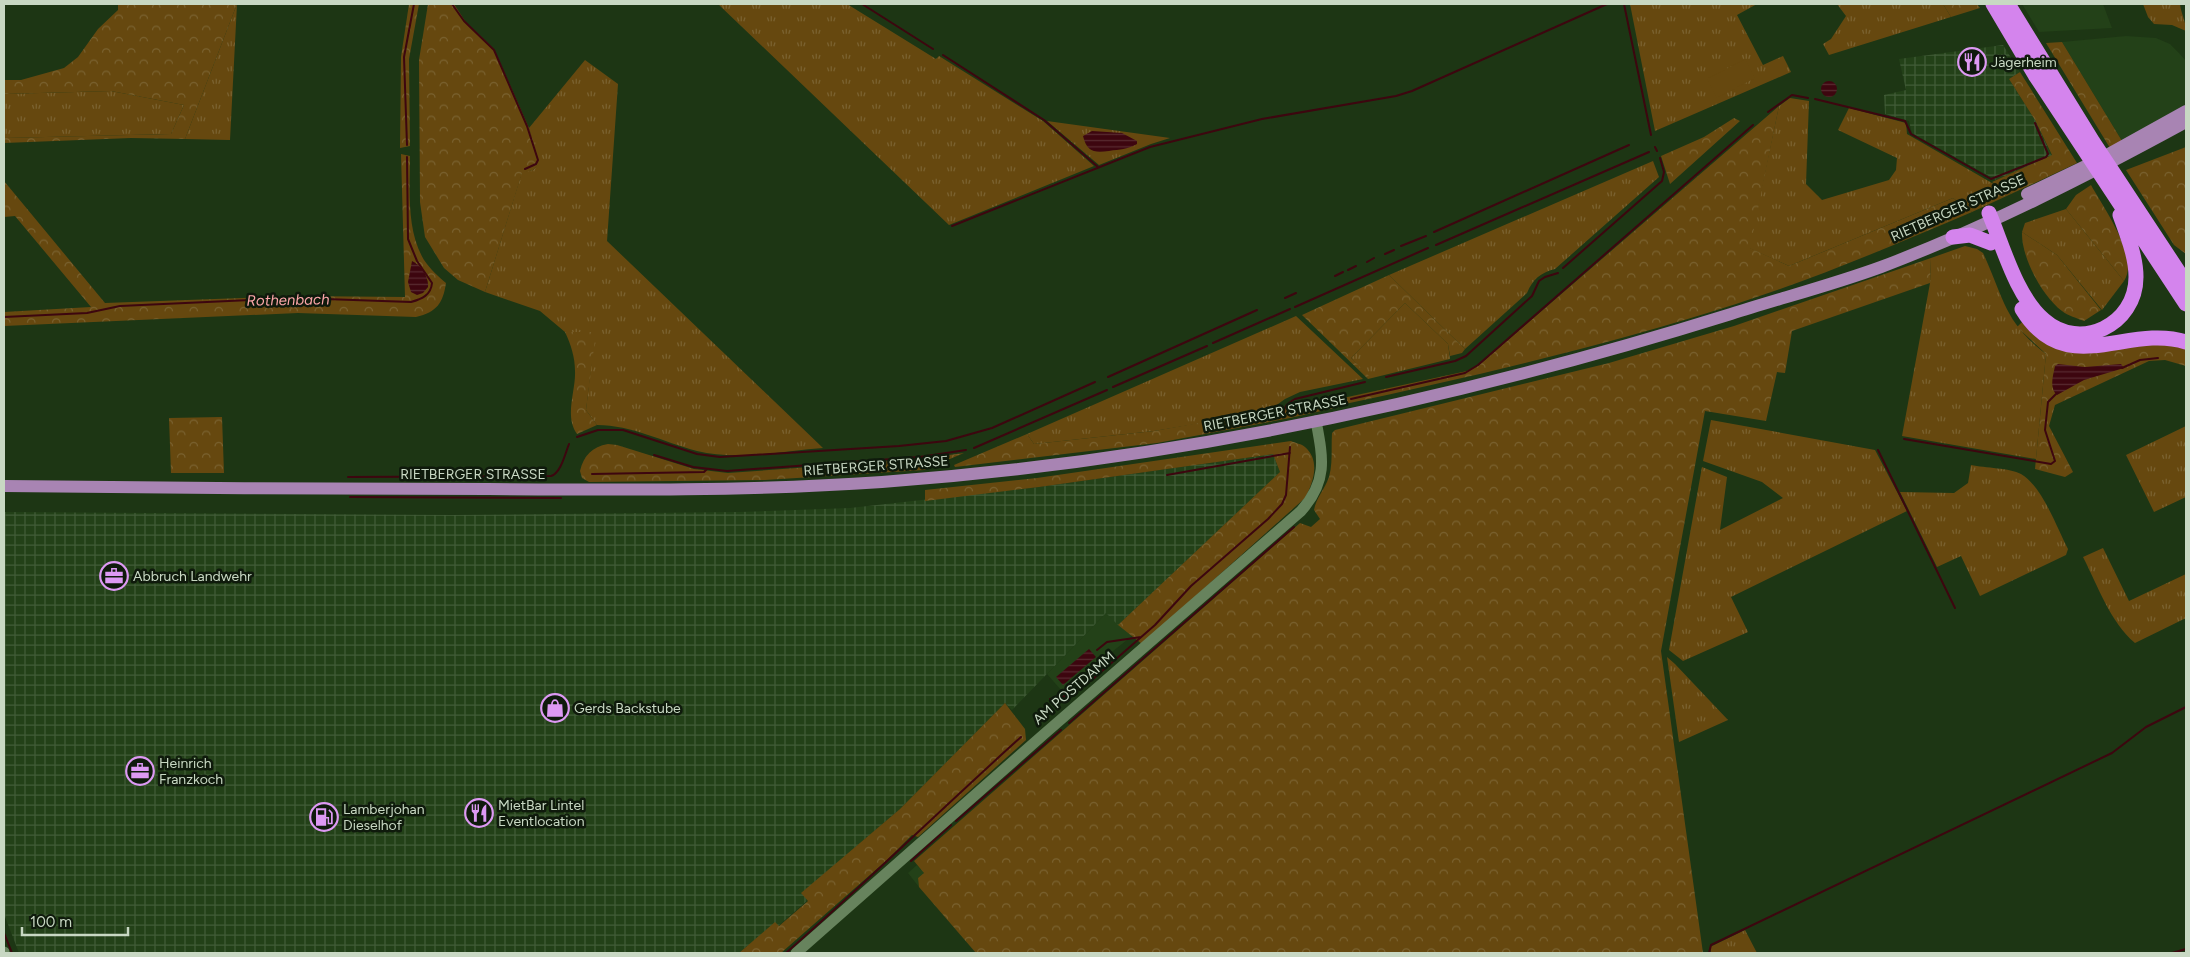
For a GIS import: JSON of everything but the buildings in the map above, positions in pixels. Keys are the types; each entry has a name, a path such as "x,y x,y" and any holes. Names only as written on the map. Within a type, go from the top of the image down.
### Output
{"highway":[{"path":"1993,4 2040,71 2088,145 2186,304"},
{"path":"2008,4 2040,71"},
{"path":"1986,219 2024,293 2038,314 2045,321 2062,331 2073,334 2095,333 2106,329 2122,316 2132,299 2135,288 2136,278 2133,254 2112,185"},
{"path":"2112,185 2164,250 2186,283"},
{"path":"1986,219 1991,243 2020,307 2036,328 2050,339 2081,348 2154,338 2170,338 2186,342"},
{"path":"1953,237 1970,235 1991,243"},
{"path":"2164,250 2186,266"}],"main road":[{"name":"RIETBERGER STRASSE","path":"4,486 687,490 884,482 1116,457 1316,421 1554,366 1733,314 1871,270 1953,237 2186,111"},
{"name":"RIETBERGER STRASSE","path":"1733,314 1986,219 2100,169 2186,122"}],"street":[{"name":"AM POSTDAMM","path":"796,953 1043,734 1301,511 1311,500 1321,477 1322,460 1316,421"}],"shaded area":[{"path":"2022,4 2103,4 2112,28 2039,32"},
{"path":"2126,36 2156,38 2170,44 2186,61 2186,106 2122,141 2062,42"},
{"path":"2003,45 2020,72 2009,79 2035,120 2052,156 1996,180 1912,133 1909,121 1885,114 1884,95 1906,90 1899,59"},
{"path":"1829,81 1837,89 1829,97 1821,89"},
{"path":"1092,131 1122,133 1137,141 1137,144 1123,149 1104,152 1095,151 1089,148 1083,136"},
{"path":"412,261 424,272 428,283 428,287 423,293 417,295 411,292 408,282"},
{"path":"2058,364 2085,367 2121,364 2124,368 2084,380 2057,395 2053,389 2052,382 2055,366"},
{"path":"1273,454 1280,472 1118,625 1106,613 1012,710 1005,703 900,809 802,893 808,900 778,926 775,923 739,953 19,953 4,914 4,512 452,515 740,512 850,508 1039,487"},
{"path":"1106,613 1132,636 1064,690 1061,690 1047,674"},
{"path":"1089,649 1096,657 1063,685 1056,677"},
{"path":"917,865 924,873 918,878 919,887 908,873"}],"green space":[{"path":"118,4 237,4 185,139 131,138 4,143 4,138 171,134 184,105 111,91 4,94 4,80 21,80 64,68 78,57 98,29 118,10"},
{"path":"237,4 230,140 185,139"},
{"path":"409,4 419,4 409,59 410,146 400,148 401,57"},
{"path":"428,4 454,4 465,21 494,49 529,128 541,163 533,170 522,173 485,292 458,280 444,268 425,237 420,202 419,60"},
{"path":"718,4 847,4 936,59 939,56 1043,121 1094,166 949,225"},
{"path":"1630,4 1757,4 1737,15 1763,65 1783,56 1791,72 1655,131"},
{"path":"1837,4 1943,4 1951,17 1829,55 1823,44 1831,39 1846,16"},
{"path":"1943,4 1977,4 1980,8 1951,17"},
{"path":"2143,4 2180,4 2186,31 2172,25 2154,24 2148,17"},
{"path":"2062,42 2122,141 2110,148 2046,43"},
{"path":"1745,59 1755,78 1717,98 1707,79"},
{"path":"585,60 618,84 607,241 823,448 744,455 712,454 635,431 597,425 586,410 595,332 565,332 540,311 485,292 522,172 533,170 540,163 529,128"},
{"path":"2020,72 2077,163 2011,194 1992,182 2052,155 2035,120 2009,79"},
{"path":"111,91 184,105 171,134 4,138 4,94"},
{"path":"1790,98 1809,101 1806,184 1822,200 1889,180 1896,170 1897,158 1838,130 1849,108 1906,123 1907,134 2011,194 1972,212 1953,198 1789,266 1749,248 1779,106"},
{"path":"1779,106 1750,248 1789,266 1953,198 1972,212 1826,272 1688,319 1542,359 1345,404 1343,398 1467,371 1478,366"},
{"path":"1734,118 1740,121 1670,184 1661,156 1704,137"},
{"path":"1047,121 1170,138 1099,165"},
{"path":"2186,147 2186,254 2174,245 2126,170"},
{"path":"401,154 410,156 410,209 414,236 418,248 426,263 446,283 438,306 423,315 416,317 298,313 4,326 4,312 91,307 15,216 4,217 4,181 105,303 294,296 405,297"},
{"path":"1653,161 1659,177 1555,269 1545,272 1538,277 1527,293 1465,349 1389,275"},
{"path":"2091,185 2124,246 2128,271 2124,281 2066,209 2076,195"},
{"path":"2066,209 2124,281 2102,310 2057,255 2022,232 2025,223"},
{"path":"2022,232 2057,255 2101,310 2084,321 2067,314 2054,304 2040,286 2029,264 2025,253"},
{"path":"1965,246 1977,249 1983,253 2013,320 2021,331 2046,354 2036,459 1902,436 1930,283 1931,258"},
{"path":"1931,258 1930,283 1792,331 1785,373 1777,372 1766,421 1705,411 1661,651 1703,953 976,953 919,887 918,878 924,873 914,861 1300,523 1311,527 1320,519 1314,510 1329,477 1332,433 1335,430 1609,363 1734,326"},
{"path":"1389,275 1465,349 1462,353 1450,356 1448,344 1405,303 1351,358 1369,376 1367,378 1302,315"},
{"path":"1405,303 1448,344 1450,359 1368,379 1368,376 1351,358"},
{"path":"1296,316 1363,379 1300,392 1285,399 1267,412 1154,431 1034,444 1027,434"},
{"path":"2023,321 2031,331 2147,345 2169,345 2186,349 2186,366 2165,360 2149,361 2055,405 2049,426 2073,472 2065,477 2035,469 2046,354 2017,327"},
{"path":"565,332 596,332 586,410 597,425 577,434 571,419 575,379 574,361 571,346"},
{"path":"1337,398 1339,407 1157,443 955,467 954,465 1027,434 1034,444 1154,431"},
{"path":"222,417 224,473 171,473 169,418"},
{"path":"1711,420 1875,450 1907,511 1731,597 1748,632 1683,661 1669,650 1702,467 1727,477 1720,530 1783,498 1762,482 1703,461"},
{"path":"2186,426 2186,497 2154,512 2126,455"},
{"path":"1291,441 1305,447 1313,459 1313,479 1305,498 1142,644 1118,625 1280,472 1273,454 925,501 925,490 1037,478"},
{"path":"608,444 617,445 694,469 728,473 920,459 964,453 924,470 765,480 589,482 582,478 580,471 586,456 597,447"},
{"path":"1971,465 2011,470 2029,480 2042,497 2068,549 2066,555 1980,596 1961,556 1937,567 1900,492 1954,493 1968,483"},
{"path":"2103,548 2129,601 2186,574 2186,618 2135,643 2118,625 2083,557"},
{"path":"1667,657 1675,664 1728,720 1679,742"},
{"path":"1005,703 1025,729 1026,740 918,837 912,835 887,860 781,953 739,953 775,922 779,926 808,901 801,893 900,809"},
{"path":"1745,930 1757,953 1711,953 1710,947"}],"waterway":[{"name":"Rothenbach","path":"407,145 404,57 414,4"},
{"path":"452,4 464,21 494,50 527,126 538,160 536,164 525,169"},
{"path":"862,4 933,49"},
{"path":"952,226 1150,147 1262,119 1396,96 1412,91 1607,4"},
{"path":"1624,4 1651,135"},
{"path":"943,55 1044,120 1098,167"},
{"path":"1768,112 1792,95 1808,98"},
{"path":"1815,99 1905,121 1911,134 1991,179 2046,157 2048,154 2035,123"},
{"path":"1351,399 1465,373 1478,365 1753,125"},
{"path":"1434,232 1629,145"},
{"path":"1655,147 1657,151"},
{"path":"1436,245 1649,152"},
{"name":"Rothenbach","path":"4,317 87,313 120,306 296,298 411,302 419,299 430,291 432,283 417,261 408,239 407,157"},
{"path":"1563,268 1662,181 1664,172 1660,158"},
{"path":"1401,246 1426,236"},
{"path":"1295,307 1428,248"},
{"path":"1385,254 1394,250"},
{"path":"1367,262 1374,258"},
{"path":"1348,270 1356,266"},
{"path":"1335,276 1343,272"},
{"path":"1386,377 1455,361 1466,356 1532,296 1539,281 1558,273"},
{"path":"1285,298 1296,293"},
{"path":"1213,343 1290,309"},
{"path":"1108,377 1257,310"},
{"path":"1113,387 1207,346"},
{"path":"2122,368 2140,360 2158,358"},
{"path":"577,437 598,430 623,430 697,454 720,457 899,446 946,441 992,428 1095,382"},
{"path":"1284,415 1286,405 1295,399 1365,382"},
{"path":"974,448 1107,390"},
{"path":"1904,439 2051,464 2055,461 2045,430 2048,402 2056,394"},
{"path":"348,477 551,476 560,467 569,444"},
{"path":"1050,699 1060,698 1074,692 1093,679 1155,625 1191,586 1268,519 1282,504 1286,495 1290,447"},
{"path":"654,455 693,467 727,471 920,457 966,450"},
{"path":"1878,450 1955,608"},
{"path":"1167,475 1290,453"},
{"path":"592,474 704,472 707,469"},
{"path":"350,497 561,498"},
{"path":"1069,723 1294,527"},
{"path":"1097,650 1107,642 1141,637"},
{"path":"1709,953 1711,945 2112,753 2146,727 2186,707"},
{"path":"956,821 1061,730"},
{"path":"786,953 1021,737"},
{"path":"911,861 951,825"},
{"path":"4,933 12,953"},
{"path":"2172,953 2186,949"}],"place":[{"name":"Jägerheim","path":"1972,62"},
{"name":"Abbruch Landwehr","path":"114,576"},
{"name":"Gerds Backstube","path":"555,708"},
{"name":"Heinrich Franzkoch","path":"140,771"},
{"name":"MietBar Lintel Eventlocation","path":"479,813"},
{"name":"Lamberjohan Dieselhof","path":"324,817"}]}
